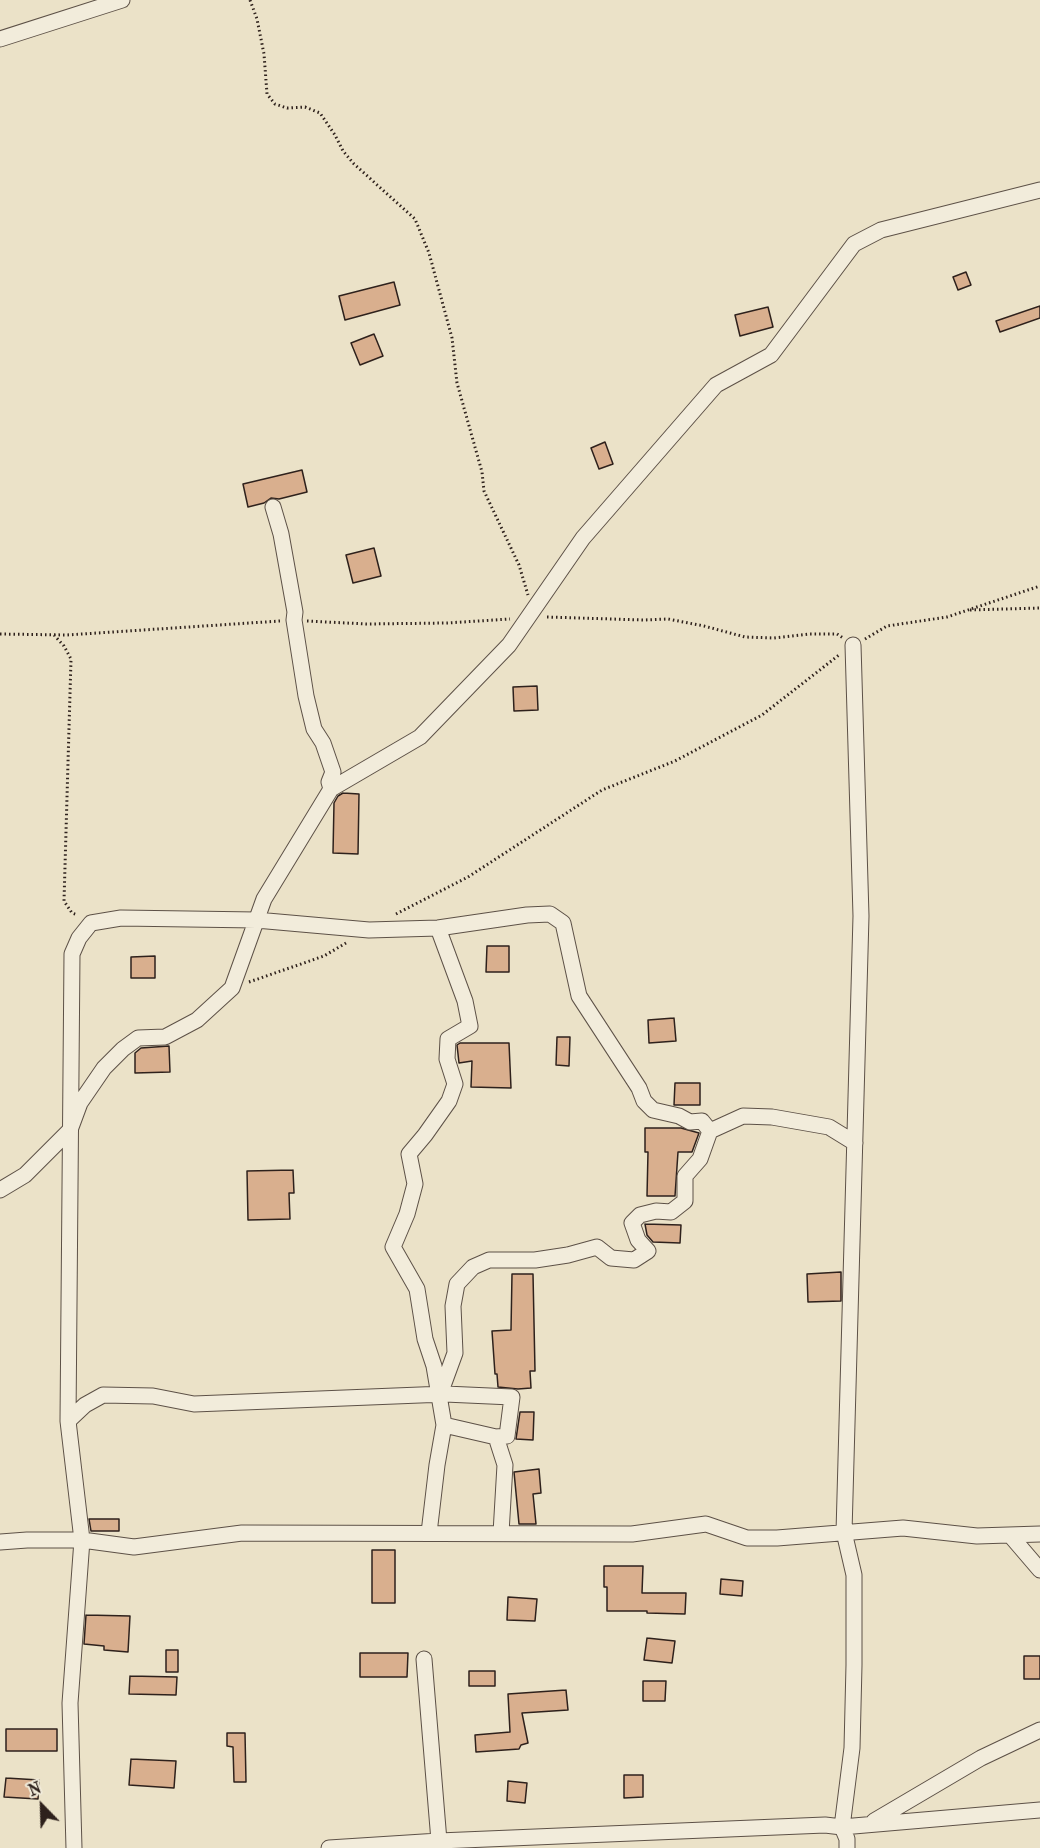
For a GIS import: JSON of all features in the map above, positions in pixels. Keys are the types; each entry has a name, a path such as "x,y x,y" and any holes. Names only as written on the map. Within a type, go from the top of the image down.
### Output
{"street":[{"path":"0,39 122,0"},
{"path":"0,1190 25,1175 70,1130 80,1102 104,1068 123,1049 138,1038 165,1037 197,1020 232,988 264,899 331,789 420,737 509,645 583,538 716,385 771,355 854,244 881,230 1040,190"},
{"path":"273,507 281,534 295,612 294,620 302,676 314,729 323,743 333,772 329,782 331,789"},
{"path":"847,1848 847,1839 842,1827 852,1748 854,1575 844,1532 861,916 853,645"},
{"path":"74,1848 70,1703 82,1540 68,1420 72,954 79,938 91,923 121,918 256,920 369,930 438,928 527,915 550,914 562,923 579,996 639,1088 644,1101 653,1110 679,1116 690,1122 702,1121 710,1131"},
{"path":"429,1533 444,1425 440,1394 425,1339 417,1289 393,1247 407,1214 415,1184 409,1154 449,1101 455,1084 447,1059 448,1039 470,1026 465,1001 438,928"},
{"path":"440,1394 455,1353 453,1306 457,1284 473,1268 489,1260 535,1260 568,1255 597,1247 611,1258 634,1260 648,1251 638,1240 632,1223 640,1215 656,1211 671,1212 685,1201 685,1176 700,1159 710,1131 743,1116 772,1117 829,1127 855,1143"},
{"path":"68,1420 85,1405 103,1395 153,1396 194,1404 440,1394 512,1397 507,1436 496,1437 444,1425"},
{"path":"496,1437 505,1466 501,1533"},
{"path":"0,1542 82,1540 134,1547 242,1533 632,1534 706,1524 747,1538 777,1538 903,1528 977,1536 1040,1534"},
{"path":"1010,1535 1040,1570"},
{"path":"424,1659 439,1841"},
{"path":"868,1824 981,1758 1040,1731"},
{"path":"329,1848 777,1826 842,1827 1040,1810"}],"path":[{"path":"250,0 257,19 264,54 267,94 275,104 287,108 305,107 320,113 343,151 354,164 415,219 429,253 452,338 458,383 482,471 484,491 519,565 531,614"},
{"path":"232,988 324,956 406,908 468,877 602,790 675,761 762,715 853,645 887,626 947,617 1040,586"},
{"path":"966,611 1040,608"},
{"path":"0,634 54,635 294,620 366,624 447,624 531,614 643,620 668,619 744,637 774,638 837,634 853,645"},
{"path":"54,635 64,646 71,659 64,901 72,913 91,923"}],"building":[{"path":"966,272 971,285 958,290 953,277"},
{"path":"394,282 400,305 345,320 339,296"},
{"path":"1040,306 1040,318 1000,332 996,321"},
{"path":"768,307 773,327 740,336 735,315"},
{"path":"374,334 383,356 360,365 351,343"},
{"path":"605,442 613,464 599,469 591,448"},
{"path":"302,470 307,492 279,499 271,498 264,503 248,507 243,484"},
{"path":"374,548 381,576 353,583 346,555"},
{"path":"537,686 538,710 514,711 513,687"},
{"path":"343,793 359,794 358,854 333,853 334,803"},
{"path":"487,946 509,946 509,972 486,972"},
{"path":"155,956 155,978 131,978 131,957"},
{"path":"674,1018 676,1041 649,1043 648,1020"},
{"path":"557,1037 570,1037 569,1066 556,1065"},
{"path":"460,1043 509,1043 511,1088 471,1087 472,1061 459,1063 457,1045"},
{"path":"169,1046 170,1072 135,1073 135,1053 141,1048"},
{"path":"675,1083 700,1083 700,1105 674,1105"},
{"path":"645,1128 681,1128 699,1133 692,1152 678,1152 675,1196 647,1196 648,1152 645,1152"},
{"path":"293,1170 294,1193 289,1193 290,1219 248,1220 247,1171"},
{"path":"645,1224 681,1225 680,1243 653,1242 647,1235"},
{"path":"841,1272 841,1301 808,1302 807,1274"},
{"path":"512,1274 533,1274 535,1371 530,1371 531,1388 498,1387 497,1374 495,1374 492,1331 511,1330"},
{"path":"520,1412 534,1412 533,1440 516,1439"},
{"path":"539,1469 541,1493 533,1494 536,1524 519,1524 514,1472"},
{"path":"89,1519 119,1519 119,1531 91,1531"},
{"path":"372,1550 395,1550 395,1603 372,1603"},
{"path":"604,1566 643,1566 642,1593 686,1593 685,1614 607,1611"},
{"path":"721,1579 743,1581 742,1596 720,1594"},
{"path":"508,1597 537,1599 535,1621 507,1620"},
{"path":"86,1615 130,1616 128,1652 104,1650 104,1646 84,1644"},
{"path":"647,1638 675,1641 672,1663 644,1660"},
{"path":"166,1650 178,1650 178,1672 166,1672"},
{"path":"360,1653 408,1653 407,1677 360,1677"},
{"path":"1024,1656 1040,1656 1040,1679 1024,1679"},
{"path":"469,1671 495,1671 495,1686 469,1686"},
{"path":"130,1676 177,1677 176,1695 129,1694"},
{"path":"643,1681 666,1681 665,1701 643,1701"},
{"path":"566,1690 568,1710 522,1713 528,1743 521,1745 519,1749 476,1752 475,1735 510,1732 508,1694"},
{"path":"6,1729 57,1729 57,1751 6,1751"},
{"path":"227,1733 245,1733 246,1782 234,1782 233,1747 227,1746"},
{"path":"131,1759 176,1761 174,1788 129,1785"},
{"path":"624,1775 643,1775 643,1797 624,1798"},
{"path":"6,1778 39,1780 38,1799 4,1797"},
{"path":"508,1781 527,1783 525,1803 507,1801"}]}
